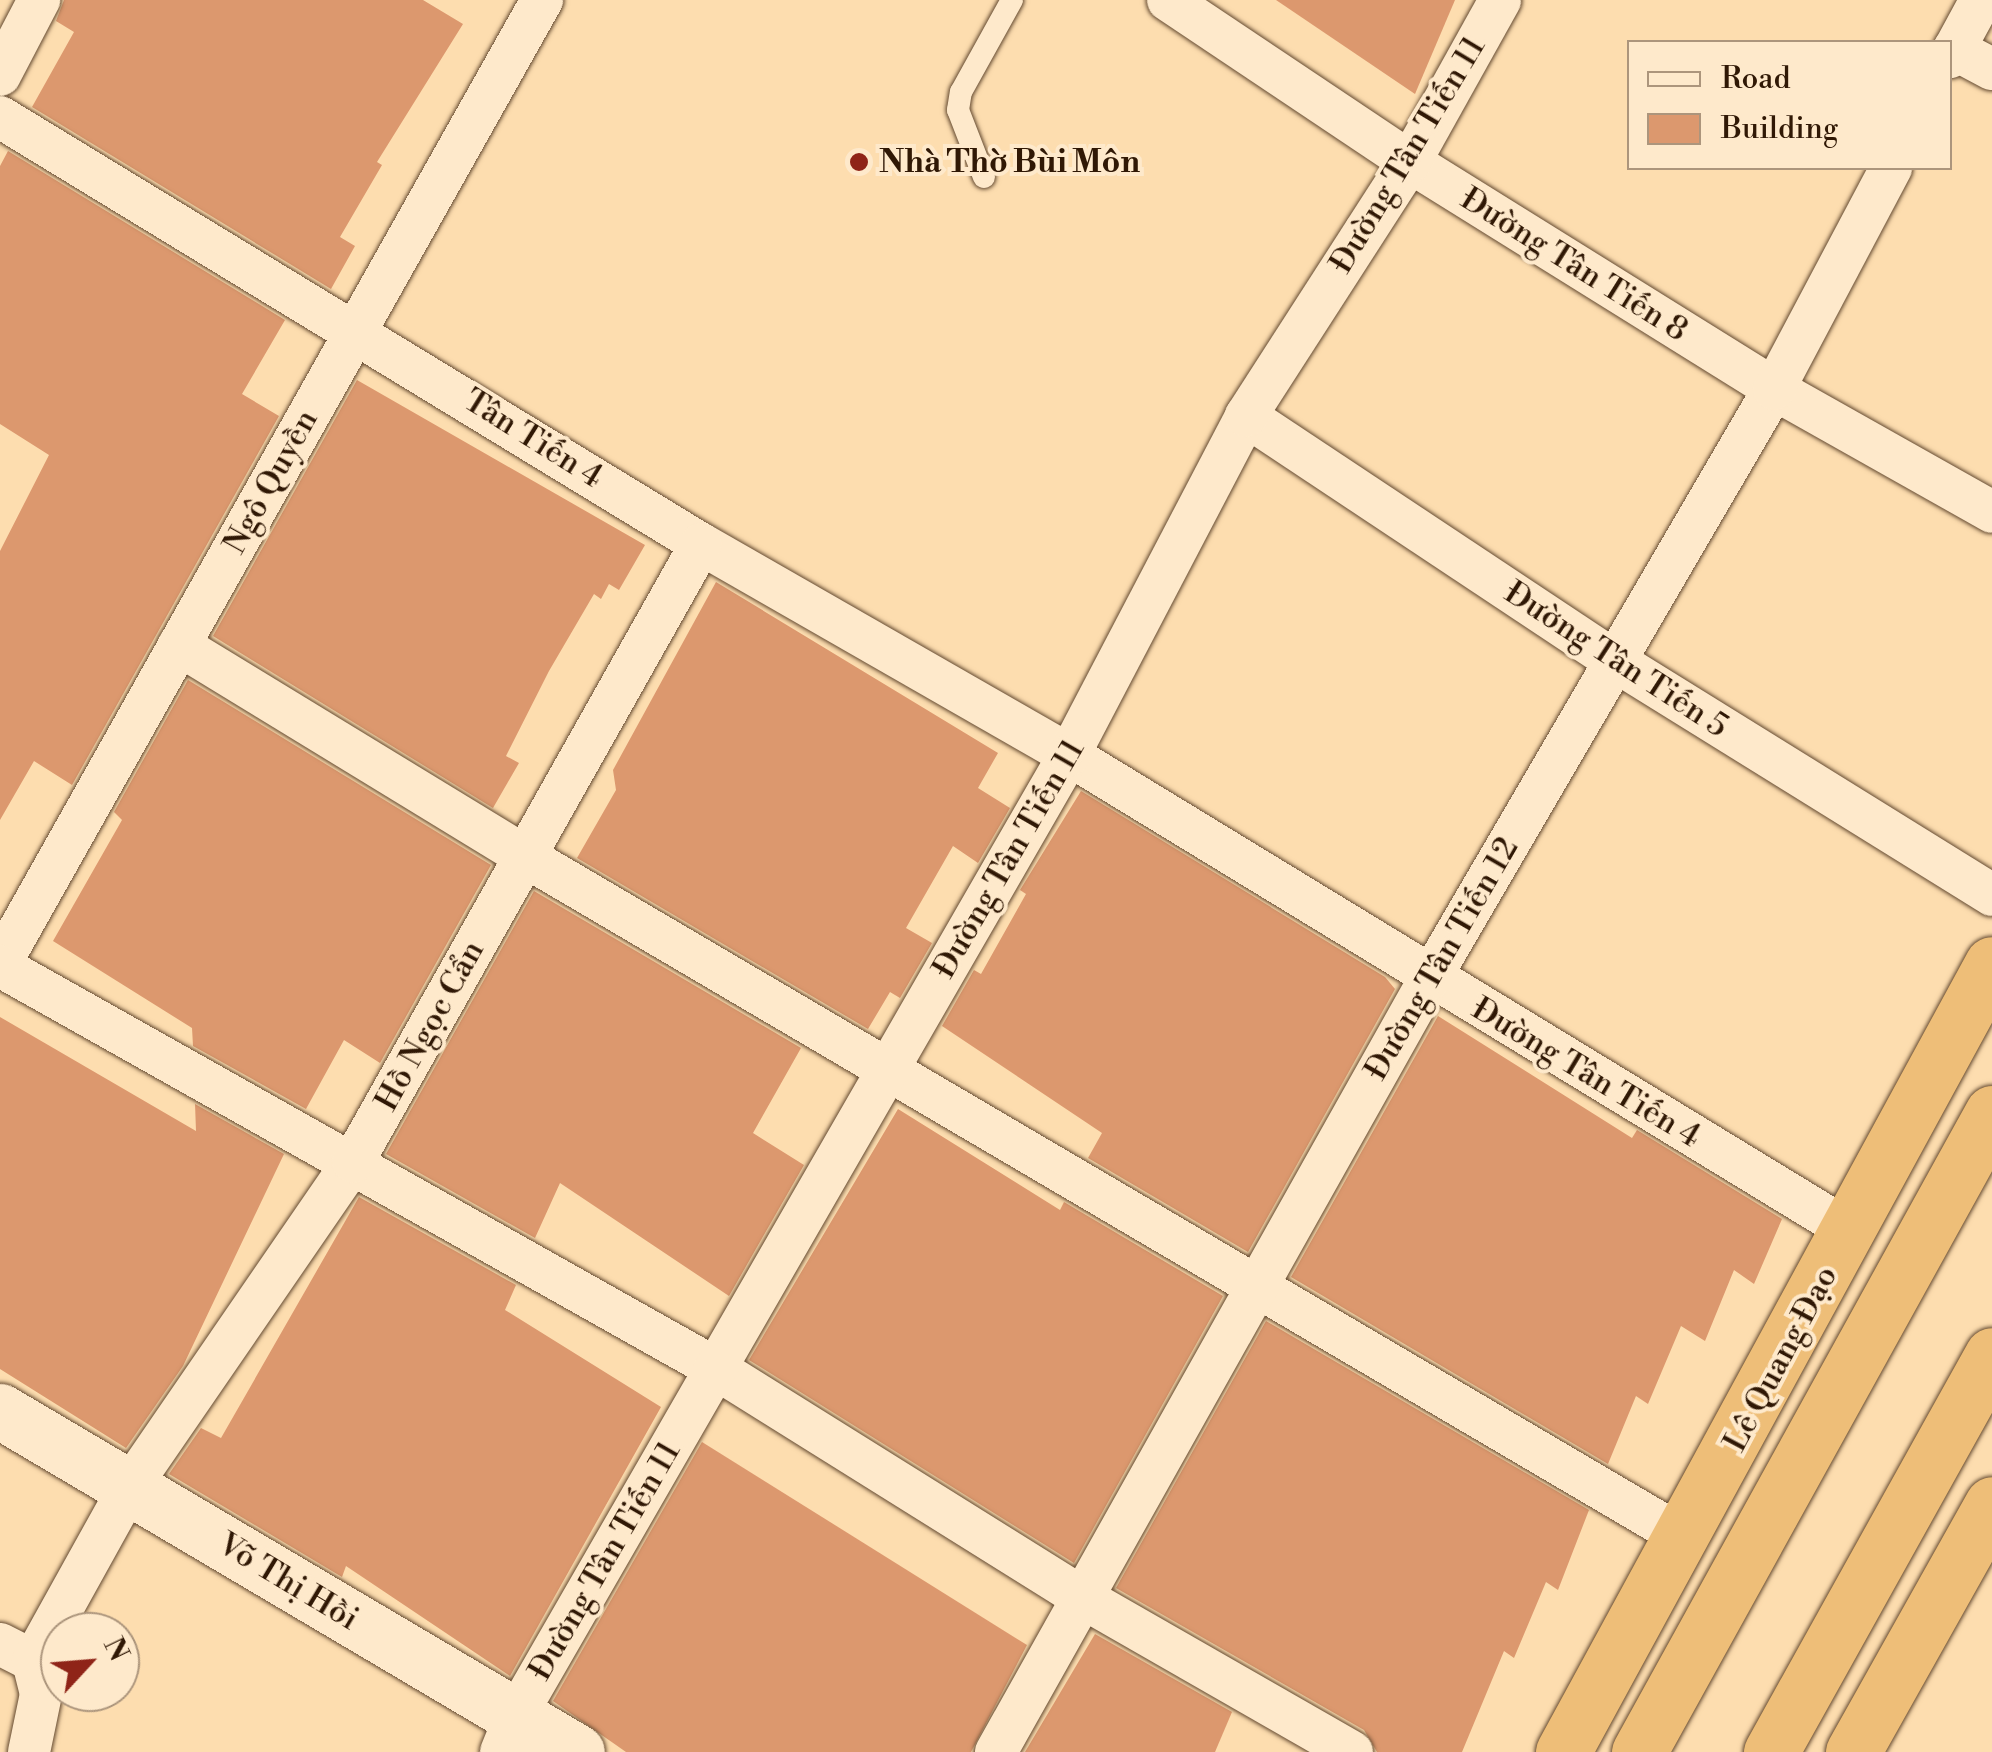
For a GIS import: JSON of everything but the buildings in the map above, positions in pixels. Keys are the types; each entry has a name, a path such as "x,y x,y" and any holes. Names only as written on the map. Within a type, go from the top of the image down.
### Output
{"highway":[{"name":"Lê Quang Đạo","path":"1564,1752 1685,1538 1992,964"},
{"name":"Lê Quang Đạo","path":"1639,1752 1992,1113"},
{"path":"1772,1752 1992,1355"},
{"path":"1853,1752 1992,1504"}],"street":[{"path":"0,75 40,0"},
{"name":"Ngô Quyền","path":"0,965 542,0"},
{"name":"Đường Tân Tiến 8","path":"1168,0 1410,162 1774,389 1992,512"},
{"name":"Đường Tân Tiến 11","path":"508,1734 1069,755 1246,416 1410,162 1500,0"},
{"path":"1981,0 1952,53 1992,70"},
{"name":"Tân Tiến 4","path":"0,117 356,329 702,544 1069,755"},
{"name":"Đường Tân Tiến 12","path":"996,1752 1429,980 1774,389 1890,170"},
{"name":"Đường Tân Tiến 5","path":"1246,416 1615,661 1992,895"},
{"name":"Hồ Ngọc Cẩn","path":"17,1653 353,1162 702,544"},
{"path":"179,645 526,857 1260,1283 1685,1538"},
{"name":"Đường Tân Tiến 4","path":"1069,755 1429,980 1850,1231"},
{"path":"0,965 715,1368 1083,1598 1352,1752"},
{"name":"Võ Thị Hồi","path":"0,1411 129,1488 508,1734 576,1752"},
{"path":"17,1653 41,1694 29,1752"}],"lane":[{"path":"984,178 958,110 961,92 1012,0"}],"place":[{"name":"Nhà Thờ Bùi Môn","path":"859,162"}]}
